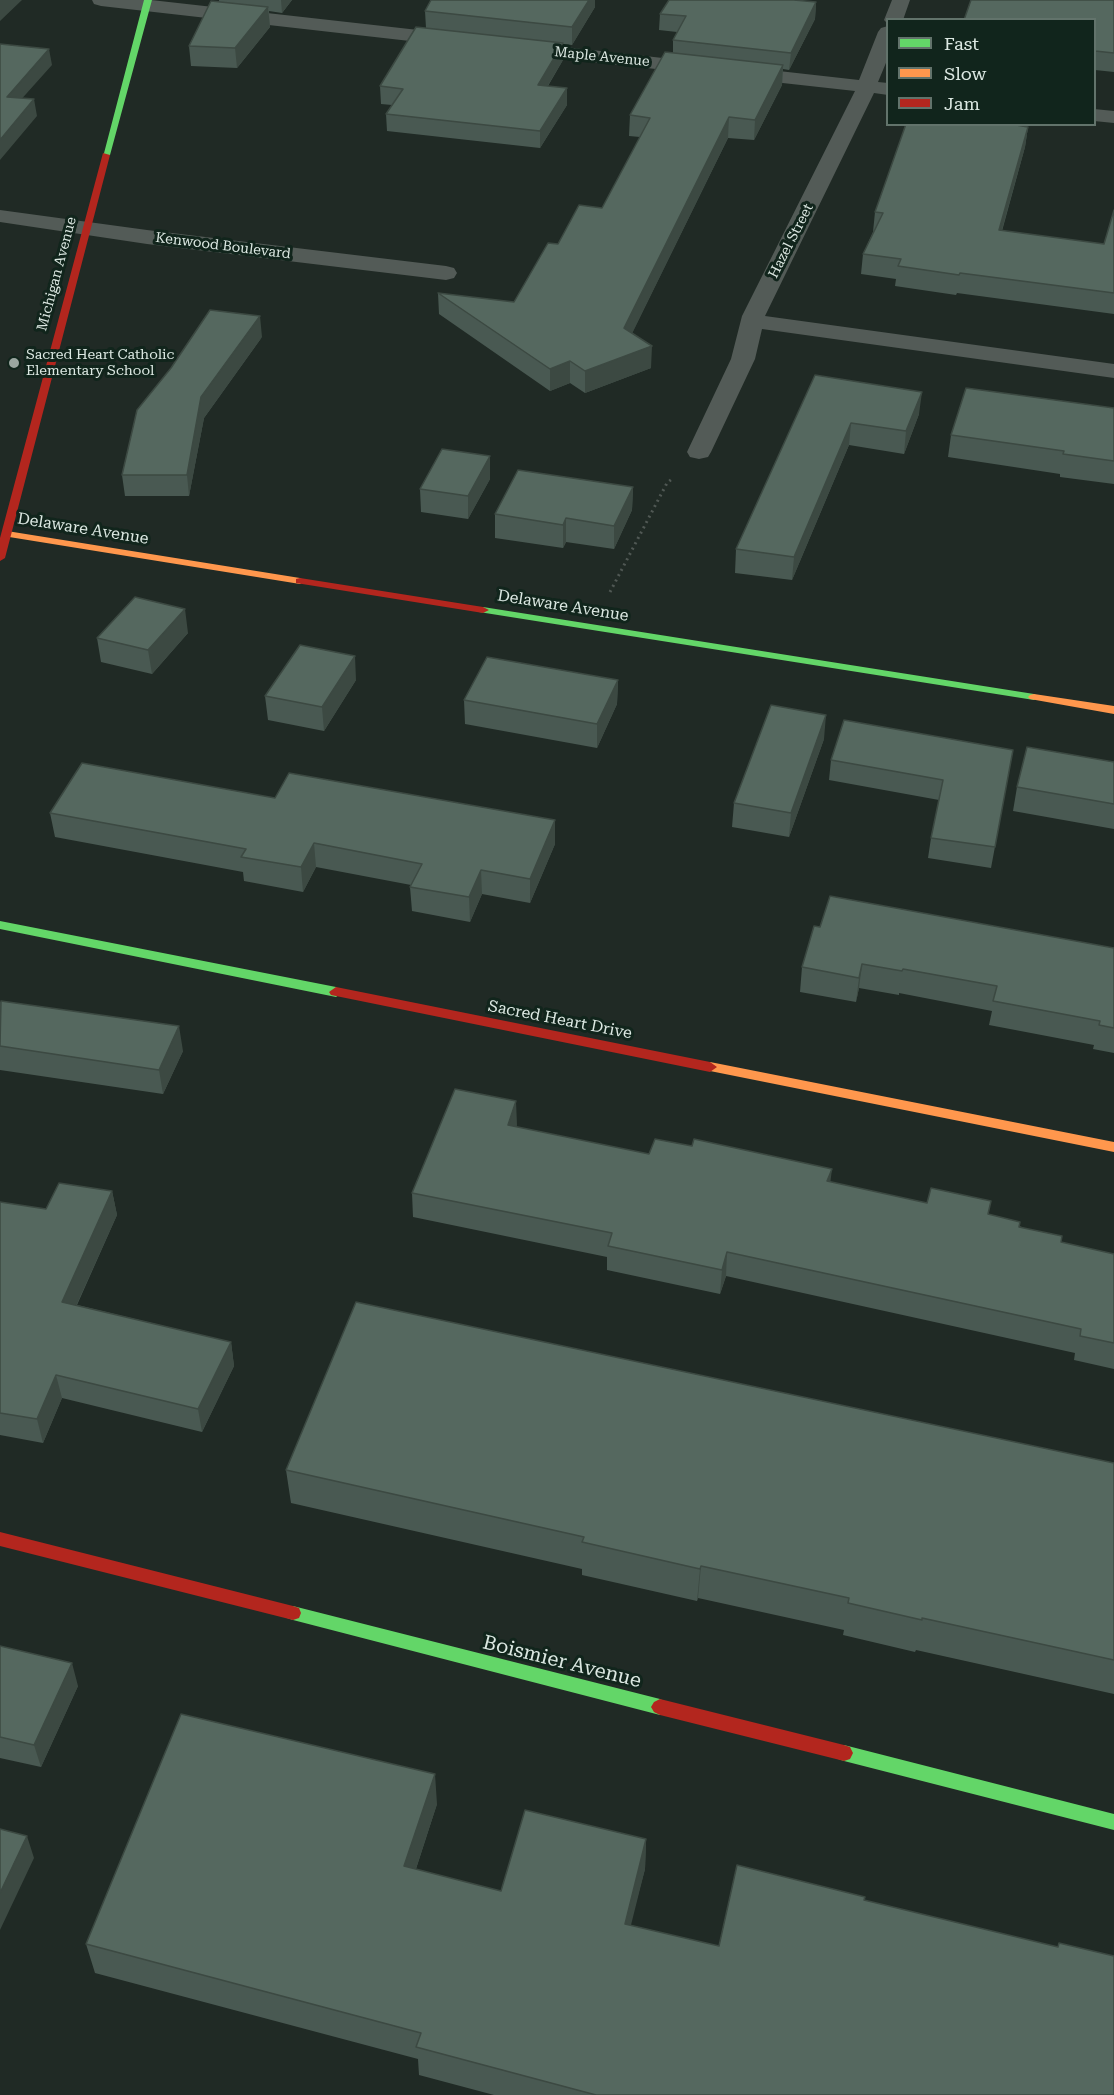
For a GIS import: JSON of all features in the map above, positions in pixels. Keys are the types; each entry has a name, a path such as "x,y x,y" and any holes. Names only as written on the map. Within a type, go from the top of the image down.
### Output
{"street":[{"path":"101,0 148,3 473,42"},
{"path":"894,18 901,0"},
{"name":"Michigan Avenue","path":"0,558 86,228 148,3"},
{"name":"Hazel Street","path":"699,452 743,359 752,321 858,108 864,87 886,37"},
{"name":"Maple Avenue","path":"497,45 886,89"},
{"path":"1096,115 1114,117"},
{"name":"Kenwood Boulevard","path":"0,216 446,273"},
{"path":"752,321 1114,371"},
{"name":"Delaware Avenue","path":"7,534 1114,710"},
{"name":"Sacred Heart Drive","path":"0,925 1114,1147"},
{"name":"Boismier Avenue","path":"0,1539 1114,1822"}],"path":[{"path":"587,626 610,593 667,483 699,452"}],"building":[{"path":"431,0 589,0 572,27 425,11"},
{"path":"669,0 816,2 791,53 673,40 686,16 660,14"},
{"path":"971,0 1114,0 1114,53 1096,51 1096,18 965,18"},
{"path":"211,1 268,7 235,48 189,46"},
{"path":"416,27 563,43 538,85 567,88 540,131 386,114 403,89 380,86"},
{"path":"0,44 49,49 7,97 34,99 0,140"},
{"path":"665,52 783,65 755,120 729,117 624,328 652,346 585,371 570,361 550,369 438,293 514,302 548,243 558,244 579,205 602,208 650,118 630,115"},
{"path":"905,126 1028,127 999,230 1104,244 1114,210 1114,293 898,266 901,259 863,254 883,213 875,212"},
{"path":"210,310 260,316 201,397 187,475 122,475 137,410 171,368"},
{"path":"815,375 922,392 906,431 851,423 794,557 736,549"},
{"path":"966,388 1114,408 1114,461 1063,454 1064,451 951,435"},
{"path":"442,449 490,456 468,496 420,489"},
{"path":"518,470 633,487 614,526 566,518 563,525 495,514"},
{"path":"135,597 185,609 148,650 97,638"},
{"path":"300,645 355,656 322,707 265,696"},
{"path":"487,657 618,680 597,724 464,700"},
{"path":"771,705 826,715 791,813 734,803"},
{"path":"844,720 1013,750 995,847 931,838 943,780 831,760"},
{"path":"1027,747 1114,762 1114,804 1017,787"},
{"path":"82,763 275,798 289,773 555,820 530,879 481,870 469,897 410,887 422,864 314,843 301,867 241,857 246,849 50,813"},
{"path":"830,896 1114,948 1114,1028 1099,1025 1100,1021 993,1001 997,986 862,964 859,978 802,967 814,926 820,927"},
{"path":"1,1001 179,1026 159,1070 0,1046"},
{"path":"455,1089 516,1101 508,1125 649,1154 655,1139 692,1146 694,1139 832,1169 827,1181 927,1203 931,1188 991,1201 988,1214 1020,1222 1019,1227 1062,1236 1061,1242 1114,1254 1114,1343 1080,1336 1081,1329 727,1252 722,1270 608,1246 612,1233 412,1193"},
{"path":"59,1183 112,1191 62,1302 231,1342 198,1409 56,1375 37,1419 0,1413 0,1202 46,1209"},
{"path":"356,1302 1114,1463 1114,1660 848,1603 849,1598 701,1566 700,1569 582,1542 584,1537 286,1470"},
{"path":"0,1646 72,1663 34,1745 0,1737"},
{"path":"181,1714 435,1774 404,1866 501,1891 525,1810 646,1839 625,1924 719,1946 737,1865 865,1897 864,1900 1058,1947 1059,1943 1114,1956 1114,2095 596,2095 416,2047 421,2033 86,1944"},
{"path":"0,1829 27,1836 0,1893"}],"traffic: fast":[{"path":"106,155 148,0"},
{"path":"483,610 1034,697"},
{"path":"0,925 336,992"},
{"path":"293,1613 660,1707"},
{"path":"844,1753 1114,1822"}],"traffic: slow":[{"path":"7,534 300,581"},
{"path":"1034,697 1114,710"},
{"path":"710,1067 1114,1147"}],"traffic: jam":[{"path":"0,558 106,155"},
{"path":"300,581 483,610"},
{"path":"336,992 710,1067"},
{"path":"0,1539 293,1613"},
{"path":"660,1707 844,1753"}],"place":[{"name":"Sacred Heart Catholic Elementary School","path":"14,363"}]}
